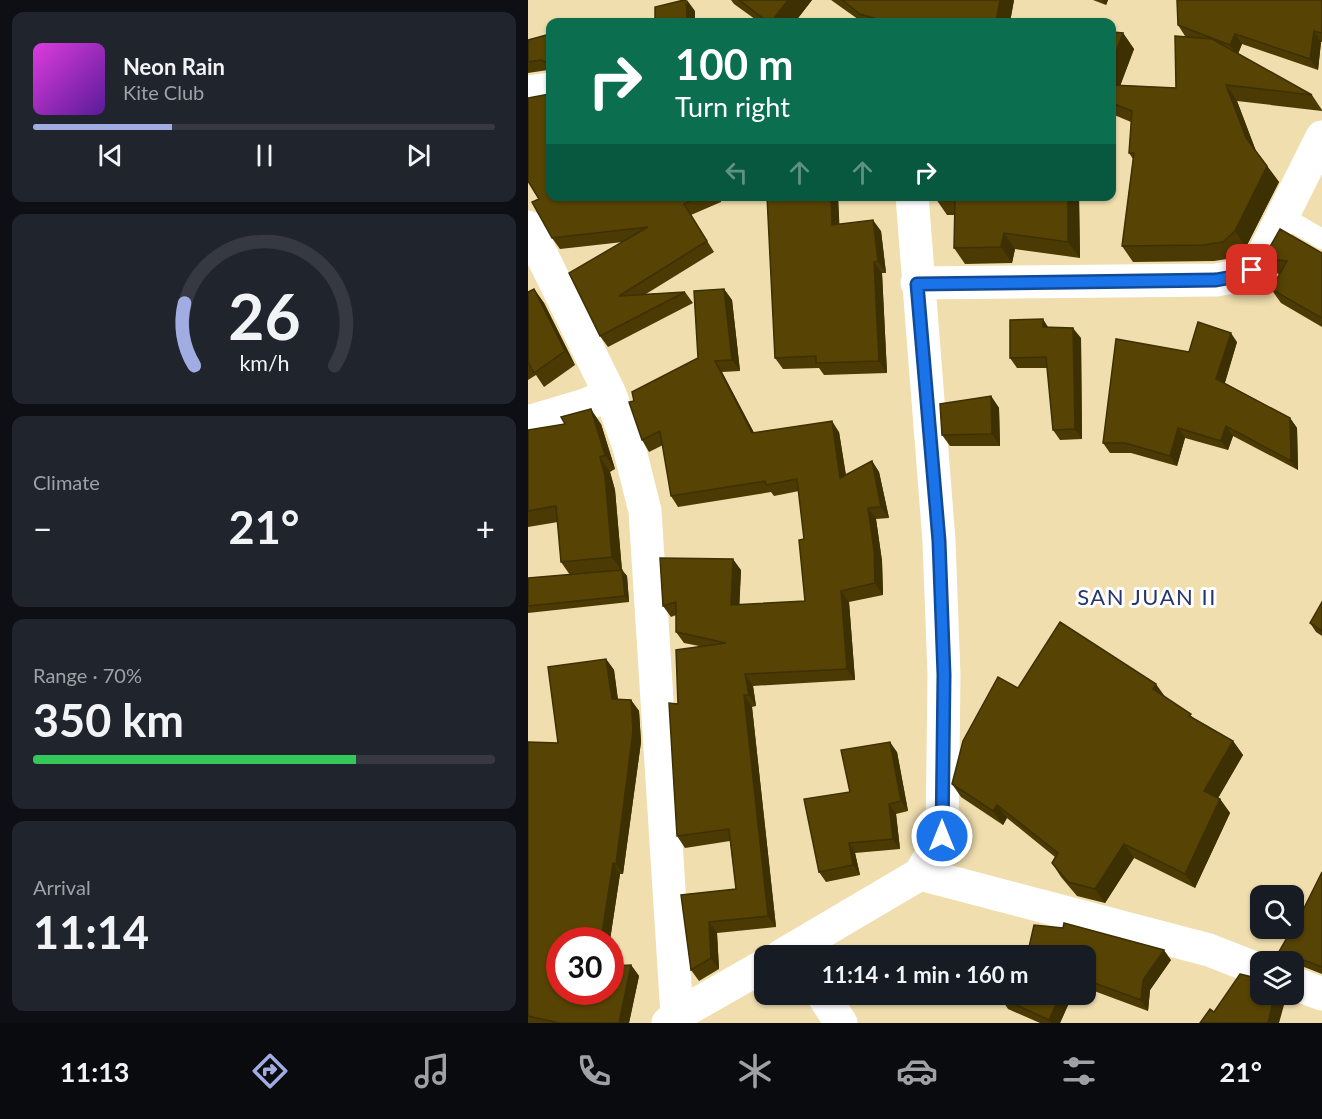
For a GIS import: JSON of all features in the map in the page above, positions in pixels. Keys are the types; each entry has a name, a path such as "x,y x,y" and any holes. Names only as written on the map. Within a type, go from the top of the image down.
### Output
{"street":[{"path":"528,92 546,89"},
{"path":"917,284 1232,278 1252,270 1261,259 1322,137"},
{"path":"803,945 920,874 942,836 944,675 939,541 917,284 912,201"},
{"path":"528,227 610,394 629,447 645,510 652,587 673,1019 754,973"},
{"path":"528,422 559,414 610,394"},
{"path":"920,874 1209,950 1250,966"},
{"path":"1304,987 1322,994"},
{"path":"829,1005 841,1023"}],"lane":[{"path":"1284,217 1322,239"}],"building":[{"path":"686,0 687,18 655,18 655,7"},
{"path":"739,0 788,0 774,18 763,18"},
{"path":"842,0 1000,0 997,18 874,18 860,14"},
{"path":"1177,0 1322,0 1322,33 1314,31 1310,59 1235,34 1230,45 1178,25"},
{"path":"1116,32 1123,33 1116,52"},
{"path":"546,35 546,62 541,60 528,62 528,40"},
{"path":"1175,36 1212,39 1312,95 1226,85 1246,138 1267,166 1235,231 1223,242 1203,245 1122,246 1134,153 1129,153 1132,111 1116,105 1116,85 1176,88"},
{"path":"546,95 546,201 690,201 684,204 707,241 619,296 685,292 600,336 569,273 648,227 552,238 532,202 539,199 528,181 528,98"},
{"path":"767,201 831,201 832,225 873,220 878,261 874,262 879,361 816,363 816,356 775,358"},
{"path":"955,201 1068,201 1068,242 1004,233 1001,247 954,248"},
{"path":"1280,229 1322,253 1322,318 1271,289 1287,261 1263,259"},
{"path":"534,289 565,351 534,373 528,362 528,292"},
{"path":"724,289 732,360 715,361 752,433 832,421 840,478 872,461 881,507 868,508 874,550 875,583 841,591 847,669 745,674 749,695 744,695 768,916 709,922 711,958 691,970 681,895 736,889 729,829 677,836 669,703 678,704 676,650 726,643 676,632 676,602 663,606 660,558 733,559 731,605 805,601 799,540 804,539 797,479 766,485 765,481 671,496 660,431 642,440 629,402 634,401 632,392 698,358 694,291"},
{"path":"1043,319 1043,327 1073,328 1075,429 1053,430 1046,357 1010,358 1010,320"},
{"path":"1198,322 1231,333 1216,379 1290,418 1291,461 1226,426 1221,441 1178,428 1170,456 1125,443 1103,443 1116,339 1189,352"},
{"path":"991,396 992,434 942,435 940,404"},
{"path":"591,409 605,455 600,457 605,476 612,557 561,562 556,506 528,511 528,430 565,424 561,417"},
{"path":"622,570 625,596 528,606 528,578"},
{"path":"1322,602 1322,631 1310,623"},
{"path":"1060,622 1156,684 1153,689 1191,714 1189,716 1233,741 1204,791 1220,799 1185,874 1124,844 1095,889 1068,882 1052,863 1058,853 997,805 993,811 952,784 963,741 998,677 1018,688"},
{"path":"606,659 612,699 631,700 633,731 616,864 613,863 603,927 546,927 546,1005 623,1005 619,1023 559,1023 528,1016 528,742 558,743 548,667"},
{"path":"890,742 901,801 889,804 893,839 849,843 853,865 819,872 804,799 850,792 841,750"},
{"path":"1322,872 1322,967 1304,960 1304,951 1279,951 1286,939 1304,939 1304,908"},
{"path":"1064,923 1164,950 1143,980 1141,1000 1096,984 1096,945 1029,945 1034,925 1063,928"},
{"path":"624,965 631,965 624,999"},
{"path":"1240,974 1250,976 1250,1005 1272,1005 1268,1023 1200,1023 1210,1009 1214,1012"},
{"path":"1016,1005 1056,1005 1049,1020"}],"district":[{"name":"SAN JUAN II","path":"1147,597"}],"route":[{"path":"942,836 944,675 939,541 917,284 1216,280 1243,275 1252,270"}]}
